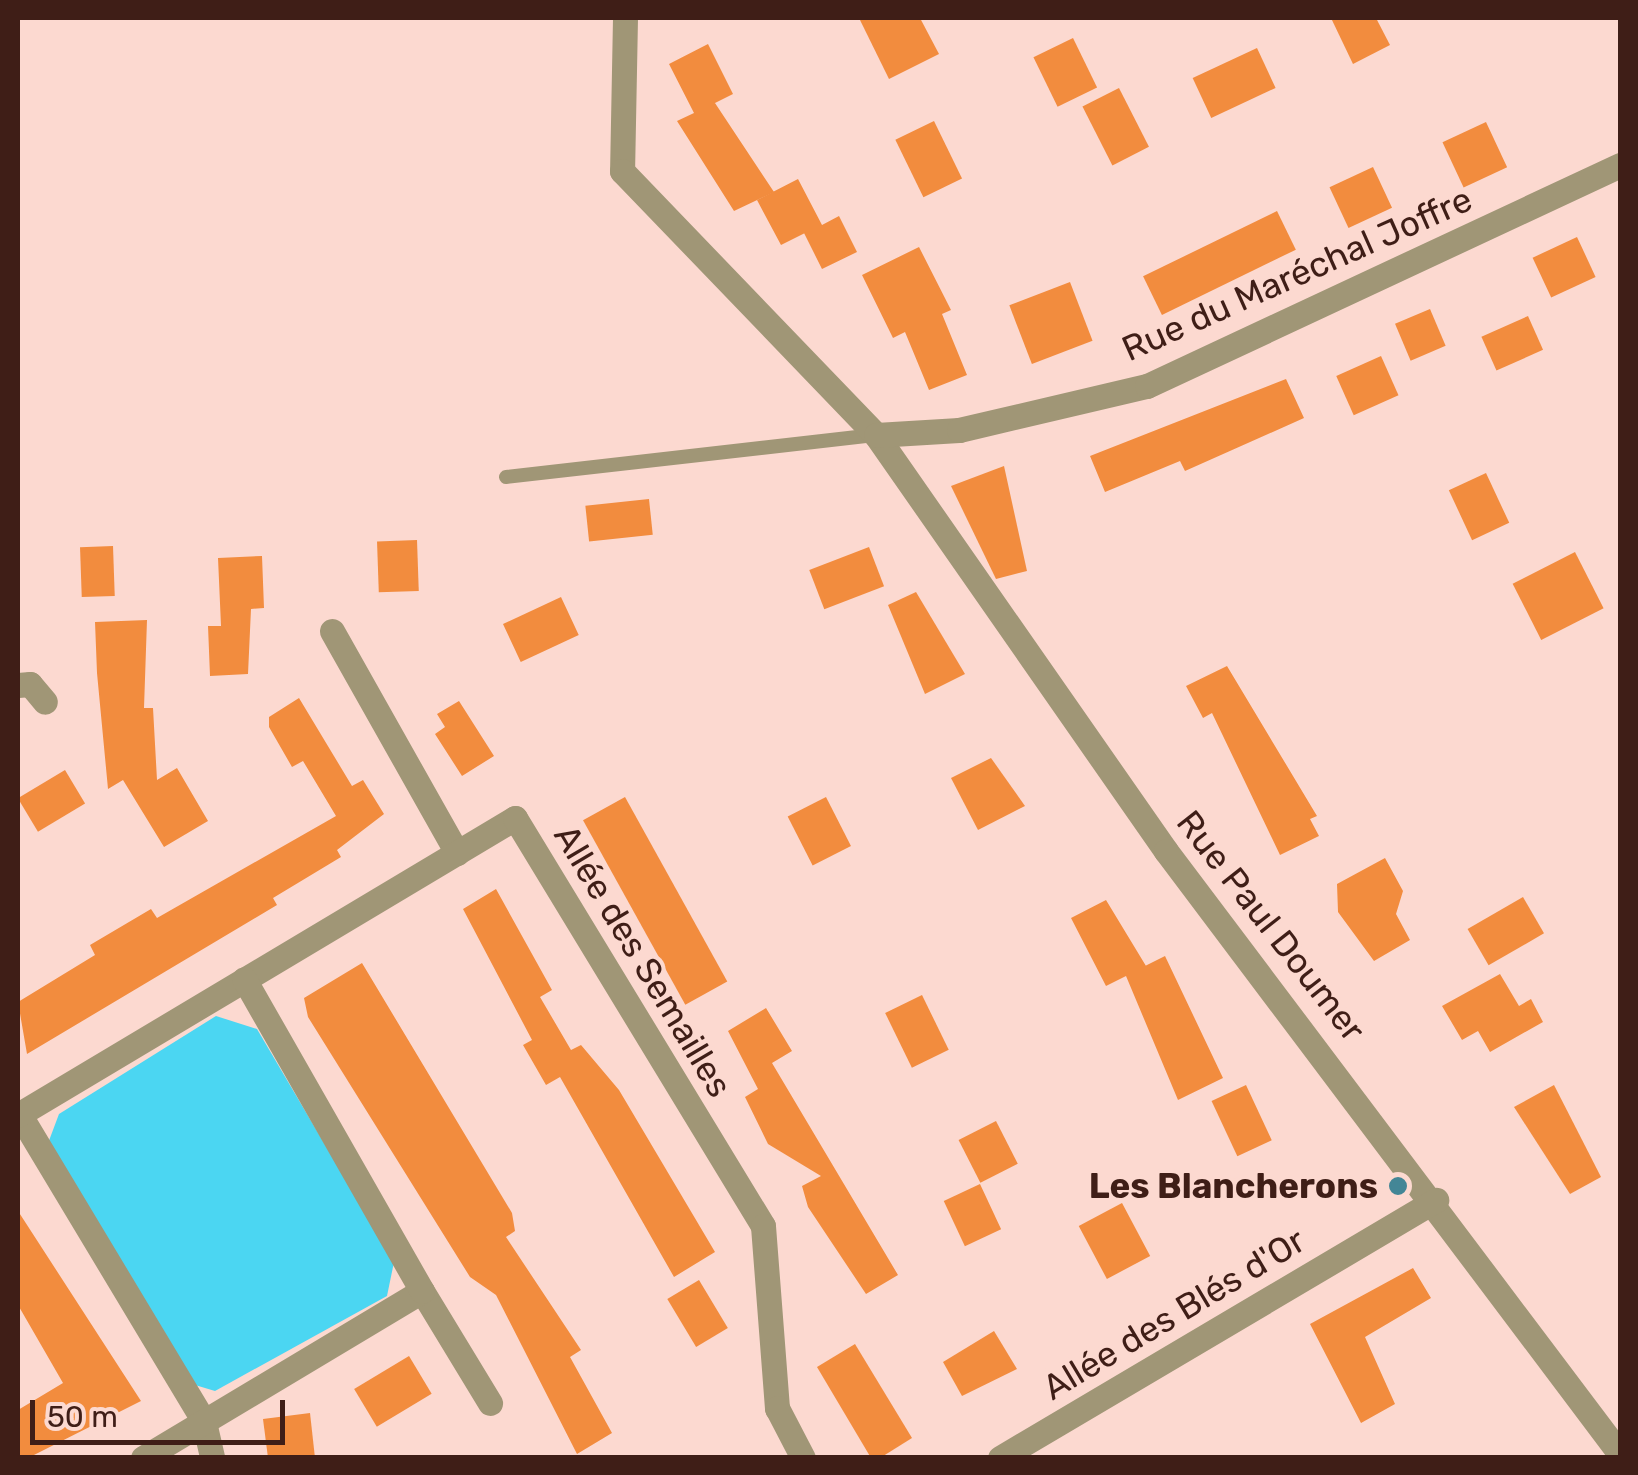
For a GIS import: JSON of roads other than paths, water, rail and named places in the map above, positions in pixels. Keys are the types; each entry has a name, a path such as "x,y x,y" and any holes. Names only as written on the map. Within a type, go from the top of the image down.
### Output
{"street":[{"name":"Rue Paul Doumer","path":"625,18 622,171 876,435 1166,851 1436,1200 1620,1454"},
{"name":"Rue du Maréchal Joffre","path":"876,435 959,430 1146,386 1620,165"},
{"path":"332,630 457,853"},
{"path":"18,685 30,684 45,702"},
{"name":"Allée des Semailles","path":"18,1114 515,818 763,1226 776,1408 803,1458"},
{"path":"244,979 490,1403"},
{"path":"18,1114 204,1422 212,1458"},
{"name":"Allée des Blés d'Or","path":"1000,1458 1436,1200"},
{"path":"143,1458 422,1291"}],"lane":[{"path":"506,477 876,435"}],"water":[{"path":"216,1016 257,1029 394,1262 387,1296 215,1391 195,1385 47,1146 59,1114"}],"place":[{"name":"Les Blancherons","path":"1398,1186"}]}
